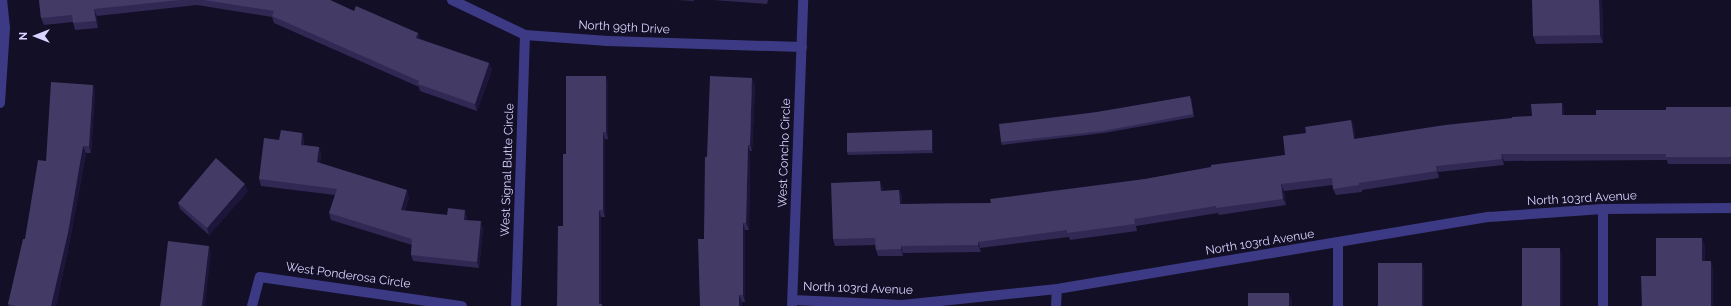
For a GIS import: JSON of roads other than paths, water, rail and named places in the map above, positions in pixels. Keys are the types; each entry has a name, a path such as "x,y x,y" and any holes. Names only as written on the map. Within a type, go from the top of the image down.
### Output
{"street":[{"path":"0,103 5,28 2,0"},
{"name":"North 99th Drive","path":"452,0 525,34 608,41 802,47"},
{"name":"West Concho Circle","path":"792,303 803,0"},
{"name":"West Signal Butte Circle","path":"516,306 525,34"},
{"name":"North 103rd Avenue","path":"792,303 902,305 1056,289 1488,217 1603,210 1731,208"},
{"path":"1603,210 1603,306"},
{"path":"1338,243 1338,306"},
{"name":"West Ponderosa Circle","path":"252,306 260,276 462,306"},
{"path":"1056,289 1056,306"}]}
